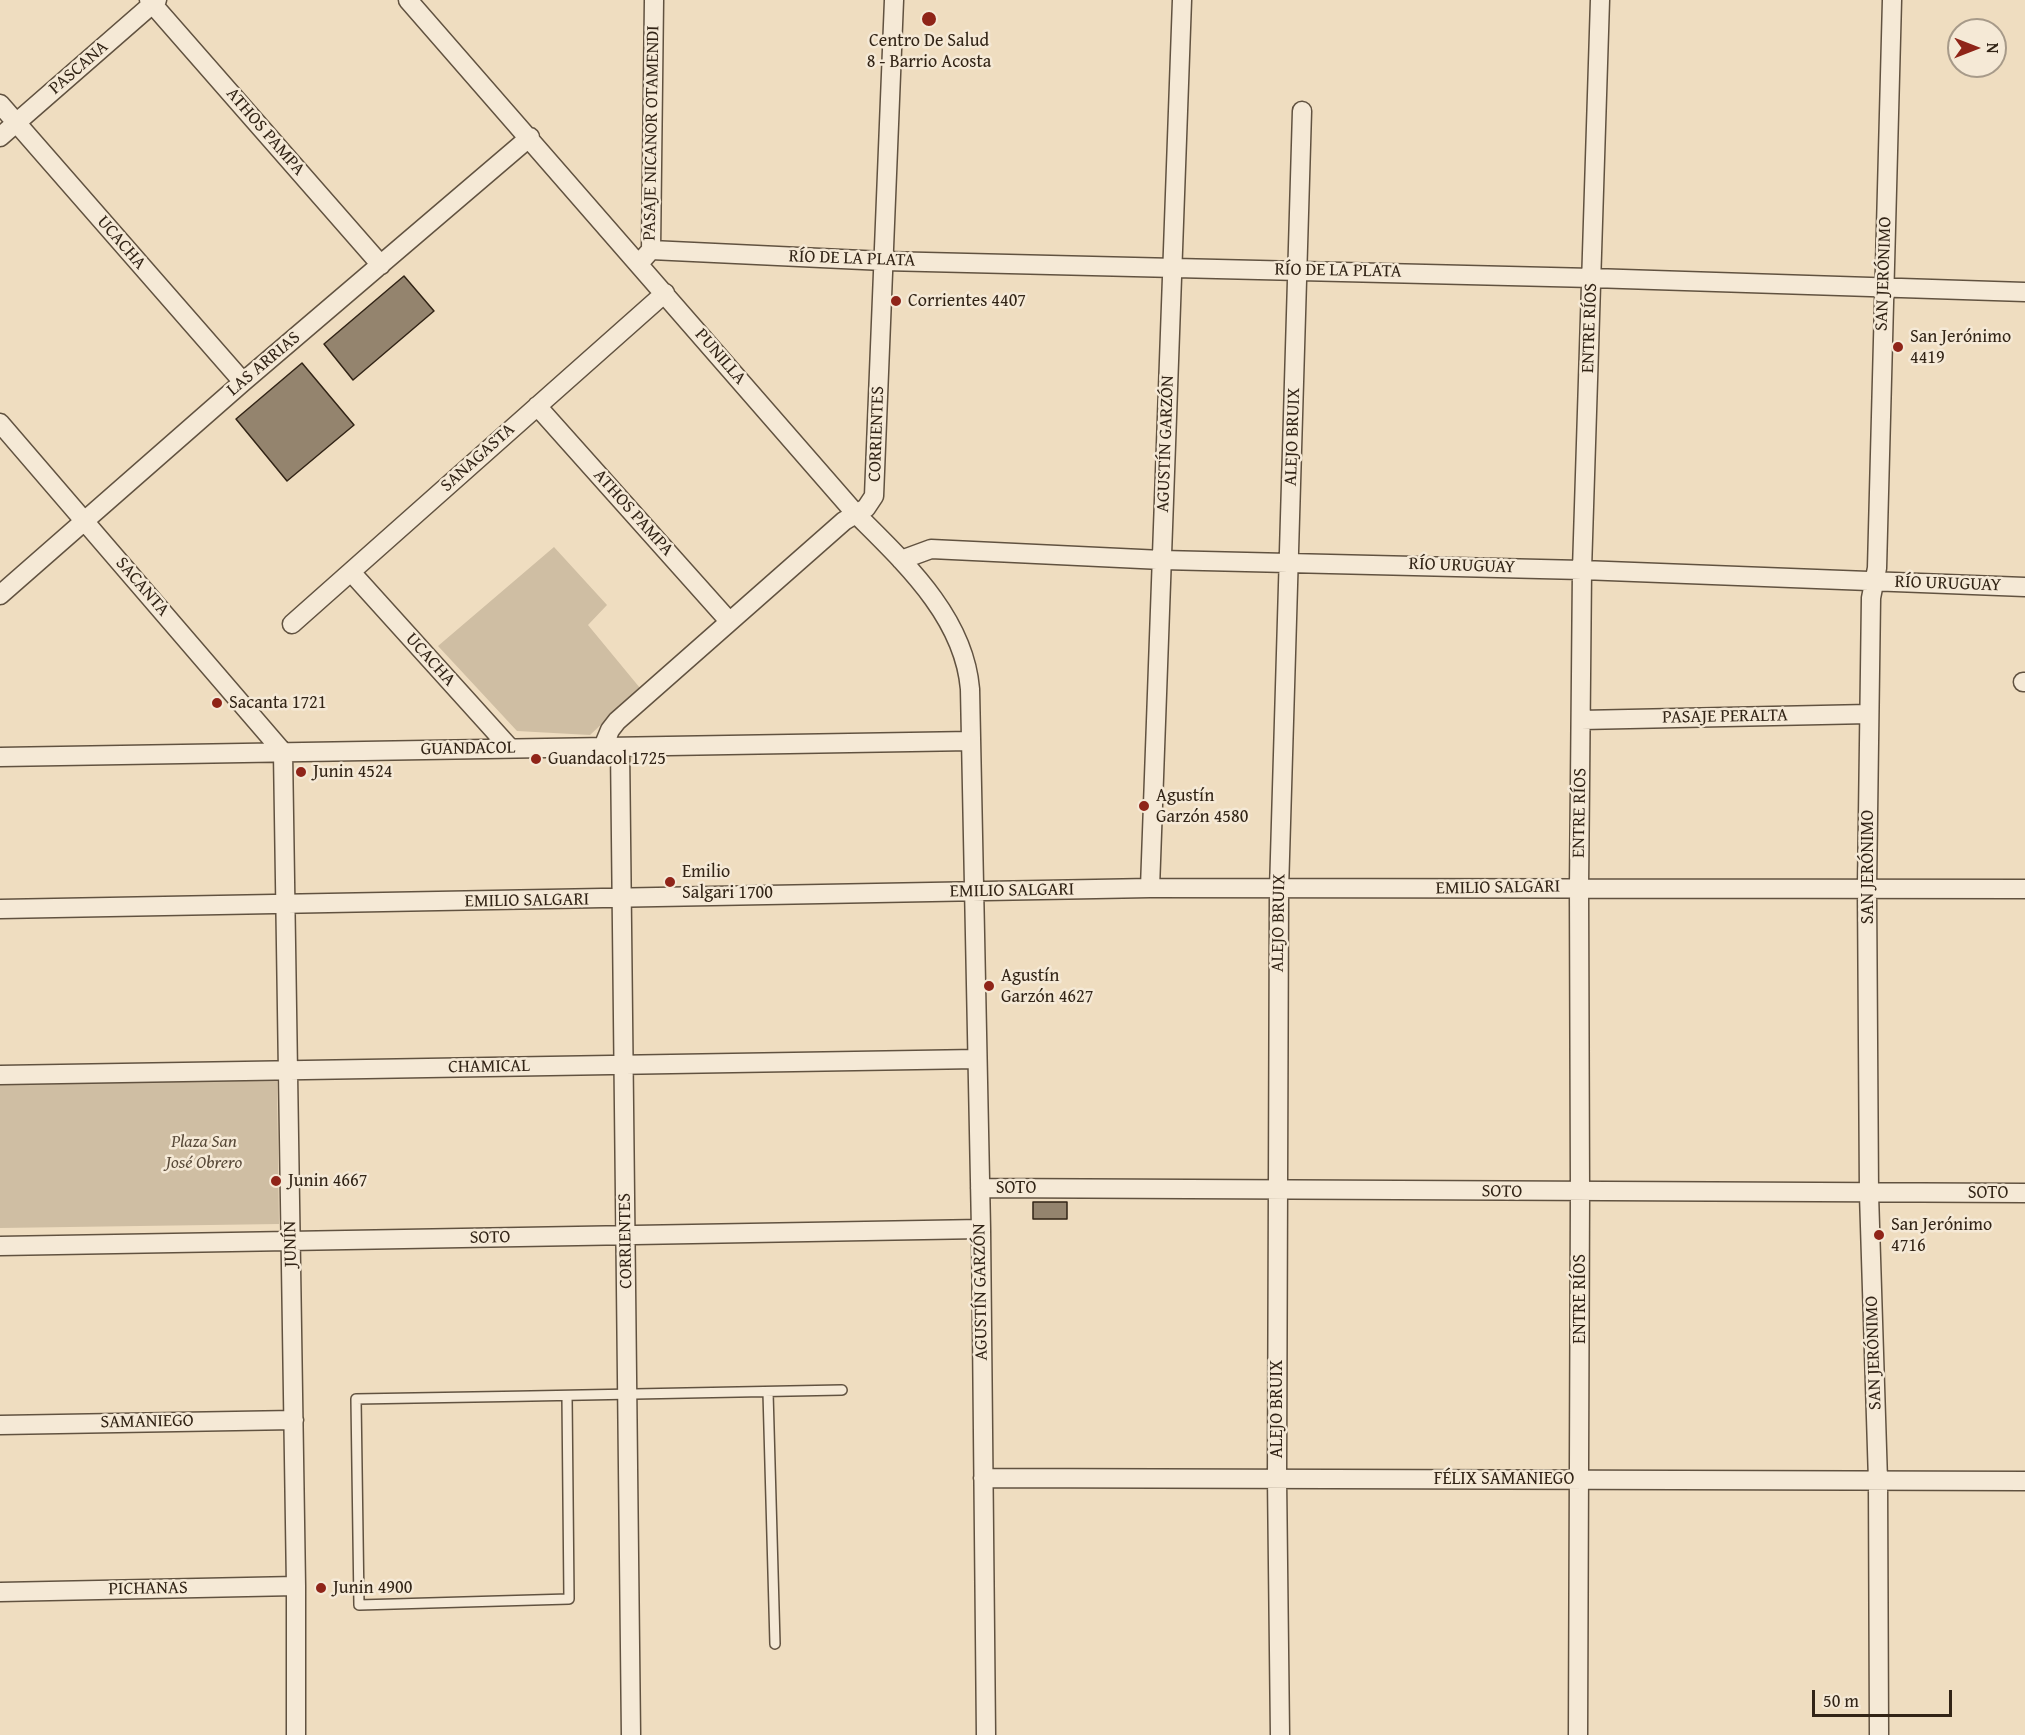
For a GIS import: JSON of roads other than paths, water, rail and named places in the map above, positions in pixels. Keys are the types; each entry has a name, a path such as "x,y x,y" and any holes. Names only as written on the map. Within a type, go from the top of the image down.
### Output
{"street":[{"name":"PUNILLA","path":"408,0 530,137 646,256 665,293 856,514 901,560 953,627 969,671 971,741"},
{"name":"PASAJE NICANOR OTAMENDI","path":"646,256 654,0"},
{"name":"CORRIENTES","path":"632,1735 622,899 610,730 729,621 844,521 866,508 874,496 894,0"},
{"name":"AGUSTÍN GARZÓN","path":"1150,888 1182,0"},
{"name":"ENTRE RÍOS","path":"1578,1735 1580,1193 1578,887 1582,570 1600,0"},
{"name":"SAN JERÓNIMO","path":"1879,1735 1878,1481 1869,1194 1869,714 1892,0"},
{"name":"PASCANA","path":"0,136 153,1"},
{"name":"ATHOS PAMPA","path":"153,1 381,265"},
{"name":"UCACHA","path":"0,104 243,382"},
{"name":"ALEJO BRUIX","path":"1280,1735 1277,1478 1279,890 1302,111"},
{"name":"LAS ARRIAS","path":"0,595 243,382 530,137"},
{"name":"RÍO DE LA PLATA","path":"646,256 1298,270 2025,292"},
{"name":"SANAGASTA","path":"292,624 665,293"},
{"name":"ATHOS PAMPA","path":"537,406 729,621"},
{"name":"SACANTA","path":"0,423 283,752"},
{"name":"RÍO URUGUAY","path":"901,560 931,549 1162,560 1582,570 2025,587"},
{"name":"UCACHA","path":"351,572 510,748"},
{"name":"PASAJE PERALTA","path":"1581,720 1869,714"},
{"name":"AGUSTÍN GARZÓN","path":"971,741 981,1229 986,1735"},
{"name":"GUANDACOL","path":"0,757 971,741"},
{"name":"JUNÍN","path":"283,752 294,1420 296,1735"},
{"name":"EMILIO SALGARI","path":"0,909 1150,888 1279,890 1578,887 2025,889"},
{"name":"CHAMICAL","path":"0,1075 977,1059"},
{"name":"SOTO","path":"980,1188 1580,1193 2025,1193"},
{"name":"SOTO","path":"0,1246 981,1229"},
{"name":"SAMANIEGO","path":"0,1425 294,1420"},
{"name":"FÉLIX SAMANIEGO","path":"983,1478 2025,1481"},
{"name":"PICHANAS","path":"0,1592 296,1586"}],"lane":[{"path":"567,1395 569,1599 359,1605 356,1400 567,1395 842,1390"},
{"path":"768,1392 775,1644"}],"place":[{"name":"Centro De Salud 8 - Barrio Acosta","path":"929,19"},
{"name":"Corrientes 4407","path":"896,301"},
{"name":"San Jerónimo 4419","path":"1898,347"},
{"name":"Sacanta 1721","path":"217,703"},
{"name":"Guandacol 1725","path":"536,759"},
{"name":"Junin 4524","path":"301,772"},
{"name":"Agustín Garzón 4580","path":"1144,806"},
{"name":"Emilio Salgari 1700","path":"670,882"},
{"name":"Agustín Garzón 4627","path":"989,986"},
{"name":"Junin 4667","path":"276,1181"},
{"name":"San Jerónimo 4716","path":"1879,1235"},
{"name":"Junin 4900","path":"321,1588"}],"park label":[{"name":"Plaza San José Obrero","path":"204,1152"}]}
